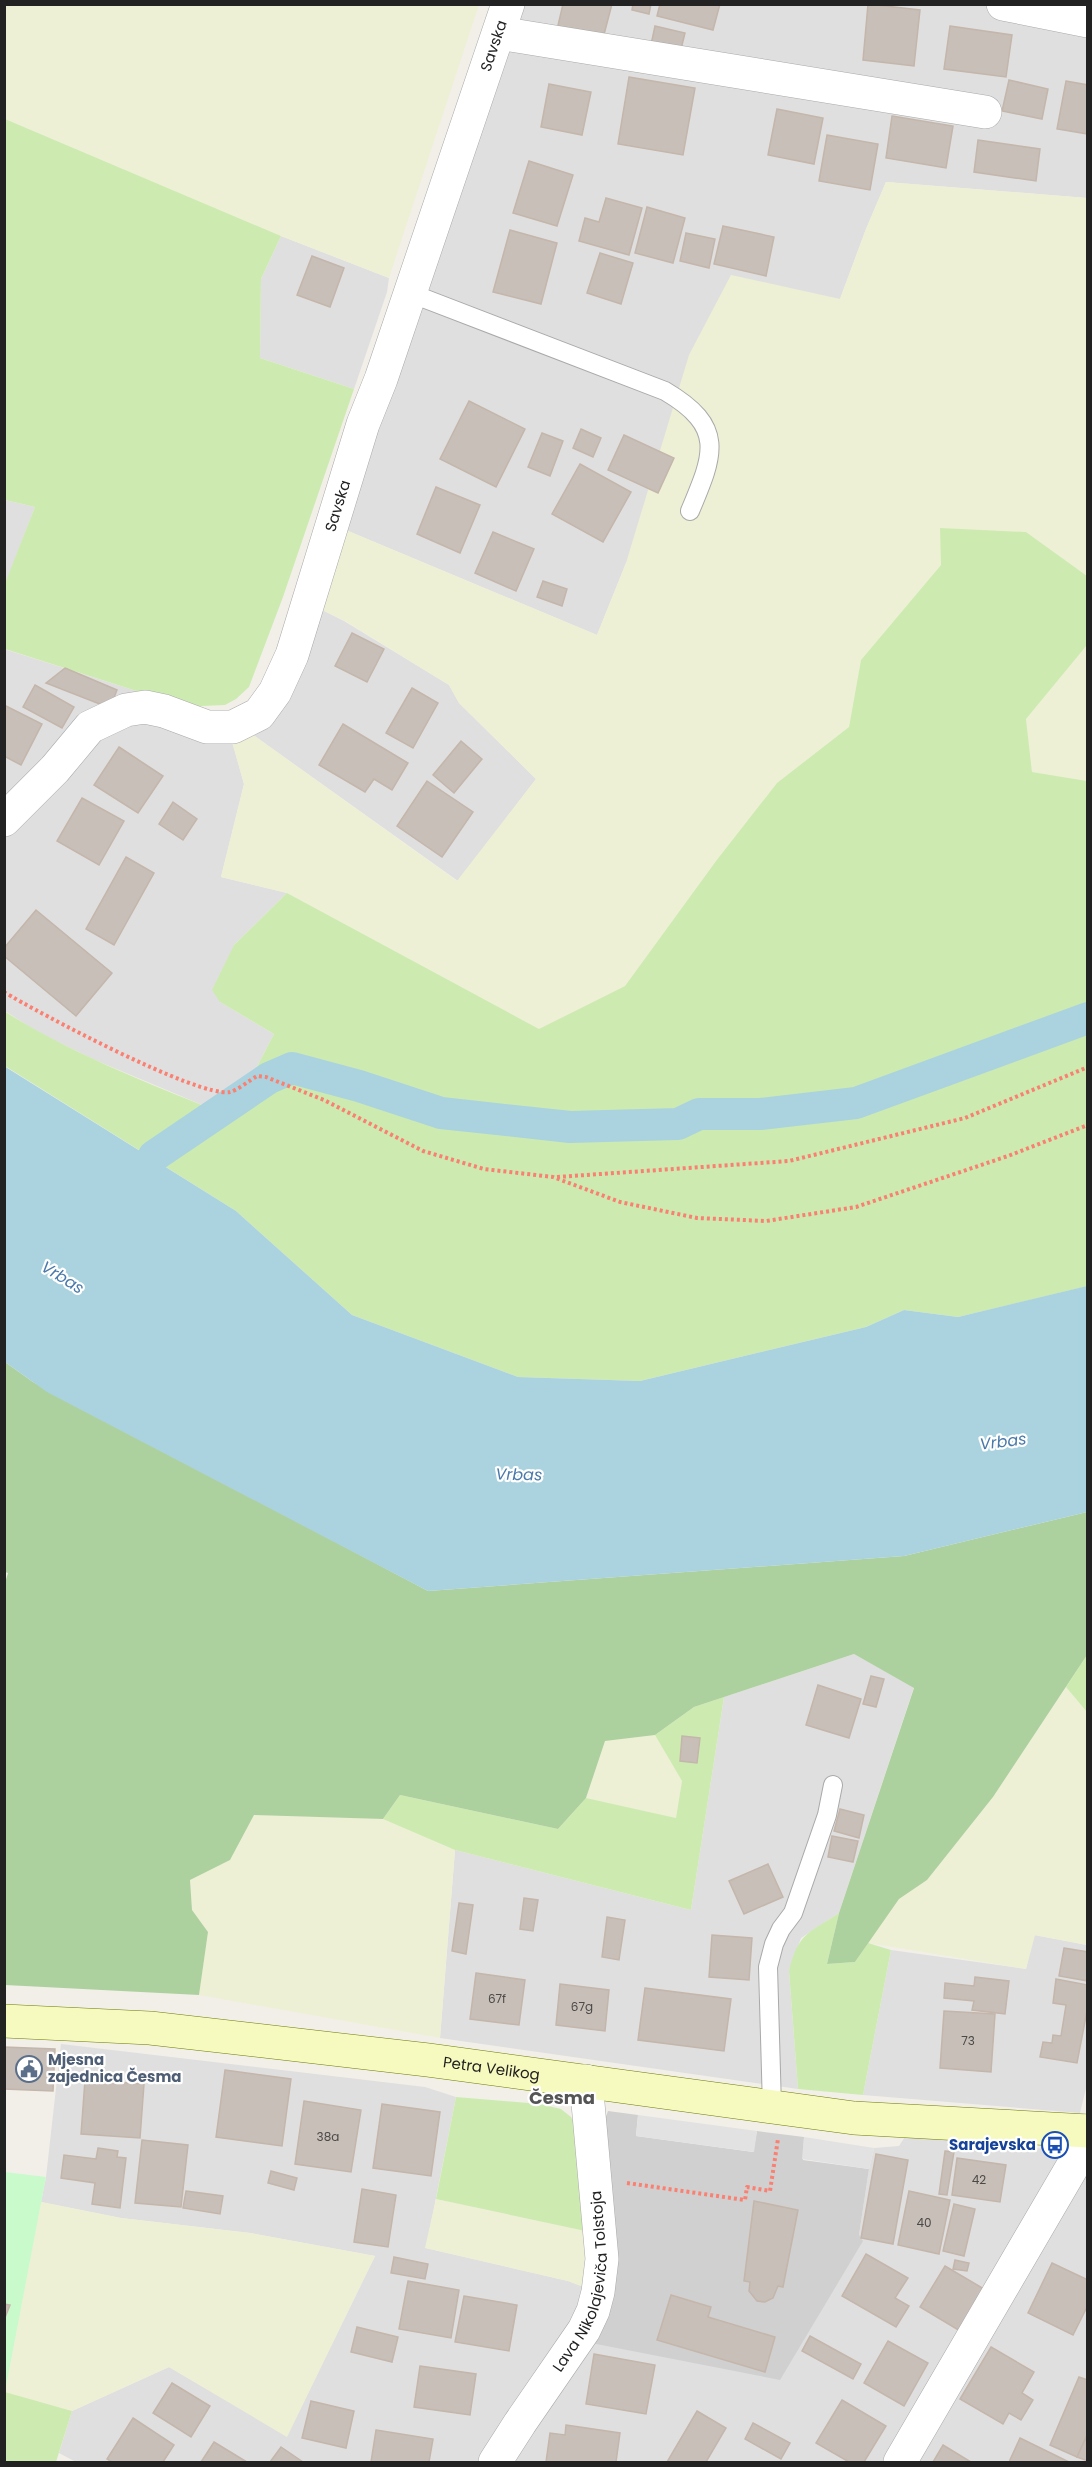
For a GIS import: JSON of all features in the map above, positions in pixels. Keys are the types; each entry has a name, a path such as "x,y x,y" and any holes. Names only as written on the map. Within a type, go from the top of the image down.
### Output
{"street":[{"path":"1003,4 1088,21"},
{"path":"504,19 985,112"},
{"name":"Savska","path":"4,820 55,769 90,727 126,710 145,707 164,711 207,727 233,727 259,714 275,692 292,656 363,424 411,293 504,19"},
{"name":"Petra Velikog","path":"4,2021 150,2028 586,2081 776,2118 866,2119 1086,2131"},
{"name":"Lava Nikolajeviča Tolstoja","path":"495,2463 584,2330 593,2311 602,2259 586,2081"},
{"path":"900,2463 1078,2157 1086,2131"}],"lane":[{"path":"411,293 665,391 685,403 700,417 708,435 711,452 706,474 690,512"},
{"path":"776,2118 768,1967 774,1944 781,1929 793,1913 827,1815 833,1785"}],"path":[{"path":"4,992 86,1037 203,1089 230,1092 258,1076 266,1077 324,1100 423,1152 484,1168 553,1178 620,1202 698,1218 766,1221 856,1207 1008,1156 1088,1125"},
{"path":"553,1178 789,1161 965,1118 1088,1067"},
{"path":"593,2177 745,2200 747,2187 770,2191 776,2118"}],"shaded area":[{"path":"519,5 1087,5 1087,198 886,182 840,299 626,563 597,635 341,528"},
{"path":"281,236 389,278 387,292 354,389 260,358 261,279"},
{"path":"5,500 35,507 5,586"},
{"path":"308,603 344,621 449,685 459,703 536,779 458,881 249,732"},
{"path":"4,649 149,695 231,738 244,784 221,877 287,893 234,945 220,1002 274,1034 231,1117 95,1060 39,1033 5,1011"},
{"path":"854,1654 914,1687 839,1913 801,1938 789,1971 798,2089 440,2038 455,1850 691,1910 724,1697"},
{"path":"1034,1935 1087,1945 1088,2080 1080,2113 863,2095 891,1950 1026,1969"},
{"path":"61,2044 425,2087 456,2097 426,2248 568,2281 589,2289 488,2462 76,2462 59,2453 72,2411 169,2367 287,2436 375,2256 250,2233 121,2218 41,2202 46,2177"},
{"path":"608,2111 638,2115 636,2136 753,2152 757,2131 804,2137 803,2160 869,2169 859,2235 863,2241 780,2380 586,2342 602,2127"},
{"path":"638,2115 757,2131 754,2152 636,2136"},
{"path":"908,2132 1061,2151 1058,2165 888,2462 515,2462 586,2342 859,2235 874,2148 899,2146"},
{"path":"804,2137 874,2148 869,2169 802,2159"},
{"path":"1087,2164 1087,2462 911,2462"}],"green space":[{"path":"4,5 479,5 389,278 281,236 5,119"},
{"path":"5,119 281,236 261,279 260,358 354,389 283,597 249,687 225,705 179,707 149,695 5,649 4,586 35,507 5,500"},
{"path":"886,182 1087,198 1087,576 1026,532 941,565 861,660 849,727 777,783 716,861 625,986 539,1029 287,893 221,877 244,784 231,738 249,732 457,881 536,779 459,703 449,685 345,621 308,603 341,528 597,635 626,563 689,355 731,275 840,299"},
{"path":"940,528 1026,532 1087,576 1087,645 1026,719 1032,772 1087,781 1088,1286 958,1317 904,1310 866,1327 640,1381 518,1377 352,1315 236,1211 5,1066 4,1011 87,1056 231,1117 274,1034 220,1002 212,990 234,945 287,893 539,1029 625,986 716,861 777,783 849,727 861,660 941,565"},
{"path":"1087,645 1087,781 1032,772 1026,719"},
{"path":"5,1362 33,1382 428,1591 904,1556 1087,1512 1087,1655 993,1797 927,1880 899,1899 855,1962 827,1964 839,1913 914,1688 854,1654 694,1707 655,1735 605,1741 586,1798 558,1829 400,1795 383,1819 254,1815 230,1860 190,1880 192,1910 208,1932 199,1995 5,1985 4,1586 8,1573 5,1572"},
{"path":"1087,1655 1087,1712 1066,1687"},
{"path":"1066,1687 1087,1712 1087,1945 1035,1935 1026,1969 868,1943 899,1899 927,1880 993,1797"},
{"path":"724,1697 691,1910 455,1850 383,1819 400,1795 558,1829 586,1798 676,1818 682,1781 655,1735 694,1707"},
{"path":"655,1735 682,1781 676,1818 586,1798 605,1741"},
{"path":"254,1815 383,1819 455,1850 440,2038 199,1995 208,1932 192,1910 190,1879 230,1860"},
{"path":"839,1913 827,1964 855,1962 868,1943 891,1950 863,2095 798,2089 789,1971 796,1949 806,1935"},
{"path":"456,2097 540,2104 561,2109 571,2117 580,2132 590,2232 436,2199"},
{"path":"5,2172 46,2177 5,2392"},
{"path":"436,2199 590,2232 589,2289 568,2281 425,2248"},
{"path":"41,2202 121,2218 250,2233 375,2256 287,2437 169,2367 72,2411 5,2392"},
{"path":"5,2392 72,2411 56,2462 5,2462"}],"water":[{"name":"Vrbas","path":"4,1066 236,1211 352,1315 518,1377 640,1381 866,1327 904,1310 958,1317 1087,1286 1087,1512 904,1556 428,1591 47,1392 5,1362"}],"building":[{"path":"563,4 612,4 601,46 556,34"},
{"path":"633,4 651,4 649,14 632,10"},
{"path":"660,4 720,4 713,30 657,16"},
{"path":"868,4 920,10 914,66 863,60"},
{"path":"655,26 685,33 680,53 649,54"},
{"path":"950,26 1012,35 1006,77 944,69"},
{"path":"629,77 695,88 683,155 618,144"},
{"path":"1009,80 1048,89 1042,119 1002,111"},
{"path":"1066,81 1088,85 1088,134 1057,129"},
{"path":"549,84 591,92 582,135 541,127"},
{"path":"777,109 823,118 814,164 768,155"},
{"path":"892,116 953,126 946,168 886,158"},
{"path":"827,135 878,144 870,190 819,181"},
{"path":"978,140 1040,149 1036,181 974,172"},
{"path":"529,161 573,175 557,226 513,213"},
{"path":"606,198 642,208 629,255 579,241 585,218 599,222"},
{"path":"647,207 685,218 673,263 635,253"},
{"path":"723,226 774,237 766,276 714,264"},
{"path":"510,230 557,243 541,304 493,292"},
{"path":"686,233 715,239 709,268 680,261"},
{"path":"600,253 633,263 621,304 587,293"},
{"path":"312,256 344,268 330,307 297,295"},
{"path":"469,401 525,429 496,487 440,459"},
{"path":"581,429 601,438 593,457 573,448"},
{"path":"542,433 563,441 550,476 528,467"},
{"path":"624,435 674,458 658,493 608,470"},
{"path":"580,464 631,492 603,542 552,514"},
{"path":"436,487 480,505 460,553 417,534"},
{"path":"493,532 534,549 516,591 475,573"},
{"path":"543,581 567,589 562,606 537,597"},
{"path":"352,633 384,649 367,682 335,666"},
{"path":"65,668 117,690 110,708 46,683"},
{"path":"35,685 74,707 62,728 23,707"},
{"path":"412,688 438,703 413,748 386,733"},
{"path":"4,705 42,724 21,765 4,756"},
{"path":"343,724 408,763 392,790 374,779 365,792 319,765"},
{"path":"461,741 482,759 454,793 433,775"},
{"path":"119,747 163,776 138,813 94,785"},
{"path":"427,781 473,812 442,857 397,826"},
{"path":"82,798 124,821 99,865 57,841"},
{"path":"173,802 197,819 183,840 159,824"},
{"path":"126,857 154,873 114,945 86,929"},
{"path":"36,910 112,973 76,1016 4,956 4,948"},
{"path":"871,1676 884,1679 876,1707 863,1704"},
{"path":"818,1685 861,1699 849,1738 806,1725"},
{"path":"682,1736 700,1738 697,1763 680,1761"},
{"path":"840,1809 864,1815 859,1838 834,1831"},
{"path":"832,1836 858,1841 853,1862 828,1857"},
{"path":"768,1864 783,1897 744,1914 729,1881"},
{"path":"524,1898 538,1900 533,1931 520,1929"},
{"path":"459,1903 473,1905 466,1954 452,1951"},
{"path":"607,1917 625,1920 619,1960 602,1957"},
{"path":"712,1935 752,1938 749,1980 709,1977"},
{"path":"1064,1948 1088,1952 1088,1981 1059,1976"},
{"path":"476,1973 525,1980 519,2025 470,2019"},
{"path":"975,1977 1009,1981 1005,2014 972,2010 974,2001 944,1998 945,1983 974,1986"},
{"path":"1056,1979 1088,1985 1088,2006 1077,2063 1040,2057 1043,2042 1052,2043 1053,2035 1061,2036 1066,2005 1053,2003"},
{"path":"560,1984 609,1990 605,2031 556,2025"},
{"path":"645,1988 731,1999 724,2051 638,2040"},
{"path":"944,2011 995,2014 991,2072 940,2068"},
{"name":"Mjesna zajednica Česma","path":"4,2047 55,2049 53,2091 4,2089"},
{"path":"225,2070 291,2079 282,2146 216,2137"},
{"path":"85,2080 144,2084 140,2138 81,2134"},
{"path":"304,2101 361,2110 351,2172 295,2164"},
{"path":"382,2104 440,2112 431,2176 373,2168"},
{"path":"142,2140 188,2145 181,2207 135,2203"},
{"path":"98,2148 118,2151 117,2157 126,2158 120,2208 92,2204 95,2183 61,2178 64,2155 96,2159"},
{"path":"945,2151 954,2152 947,2195 939,2194"},
{"path":"876,2154 908,2160 893,2244 861,2238"},
{"path":"957,2158 1006,2165 1000,2202 952,2195"},
{"path":"271,2171 297,2178 294,2190 268,2183"},
{"path":"362,2189 396,2195 388,2247 354,2242"},
{"path":"186,2191 223,2196 220,2214 183,2208"},
{"path":"909,2191 950,2200 939,2254 898,2245"},
{"path":"754,2201 798,2210 783,2287 778,2286 773,2298 765,2302 757,2301 749,2291 750,2282 744,2281"},
{"path":"954,2204 975,2209 964,2256 943,2251"},
{"path":"866,2254 908,2278 895,2298 909,2306 896,2327 842,2296"},
{"path":"394,2257 428,2264 425,2279 391,2273"},
{"path":"955,2260 969,2263 967,2271 953,2269"},
{"path":"1052,2263 1088,2280 1088,2305 1073,2335 1028,2313"},
{"path":"945,2266 984,2289 960,2331 920,2307"},
{"path":"408,2281 459,2290 451,2338 399,2329"},
{"path":"671,2295 711,2307 708,2317 775,2337 765,2372 657,2340"},
{"path":"464,2296 517,2305 509,2351 455,2342"},
{"path":"4,2304 10,2305 4,2320"},
{"path":"357,2327 398,2337 392,2362 351,2352"},
{"path":"810,2336 861,2364 853,2379 802,2351"},
{"path":"888,2341 928,2363 904,2406 864,2383"},
{"path":"991,2347 1034,2372 1022,2393 1033,2400 1021,2420 1009,2413 1003,2424 960,2399"},
{"path":"594,2354 655,2365 646,2414 586,2404"},
{"path":"420,2366 476,2374 470,2415 414,2407"},
{"path":"1079,2377 1088,2380 1088,2433 1077,2457 1050,2445"},
{"path":"172,2383 210,2406 191,2437 153,2413"},
{"path":"842,2400 886,2426 864,2462 849,2462 816,2443"},
{"path":"311,2401 354,2411 346,2448 302,2438"},
{"path":"697,2411 726,2428 706,2462 667,2462"},
{"path":"133,2418 174,2445 163,2462 112,2462 107,2459"},
{"path":"753,2423 790,2443 781,2459 745,2439"},
{"path":"566,2425 620,2433 616,2462 546,2462 550,2433 565,2435"},
{"path":"376,2430 433,2439 429,2462 371,2462"},
{"path":"1020,2438 1069,2462 1009,2462"},
{"path":"1085,2440 1088,2441 1088,2461 1077,2457"},
{"path":"214,2442 247,2462 201,2462"},
{"path":"943,2445 971,2462 933,2462"},
{"path":"281,2447 303,2462 270,2462"}],"waterway":[{"path":"154,1156 269,1078 292,1068 359,1086 441,1113 570,1127 678,1124 699,1114 760,1114 856,1103 1088,1018"}],"place":[{"name":"Mjesna zajednica Česma","path":"29,2069"},
{"name":"Sarajevska","path":"1055,2145"}],"district":[{"name":"Česma","path":"562,2098"}]}
